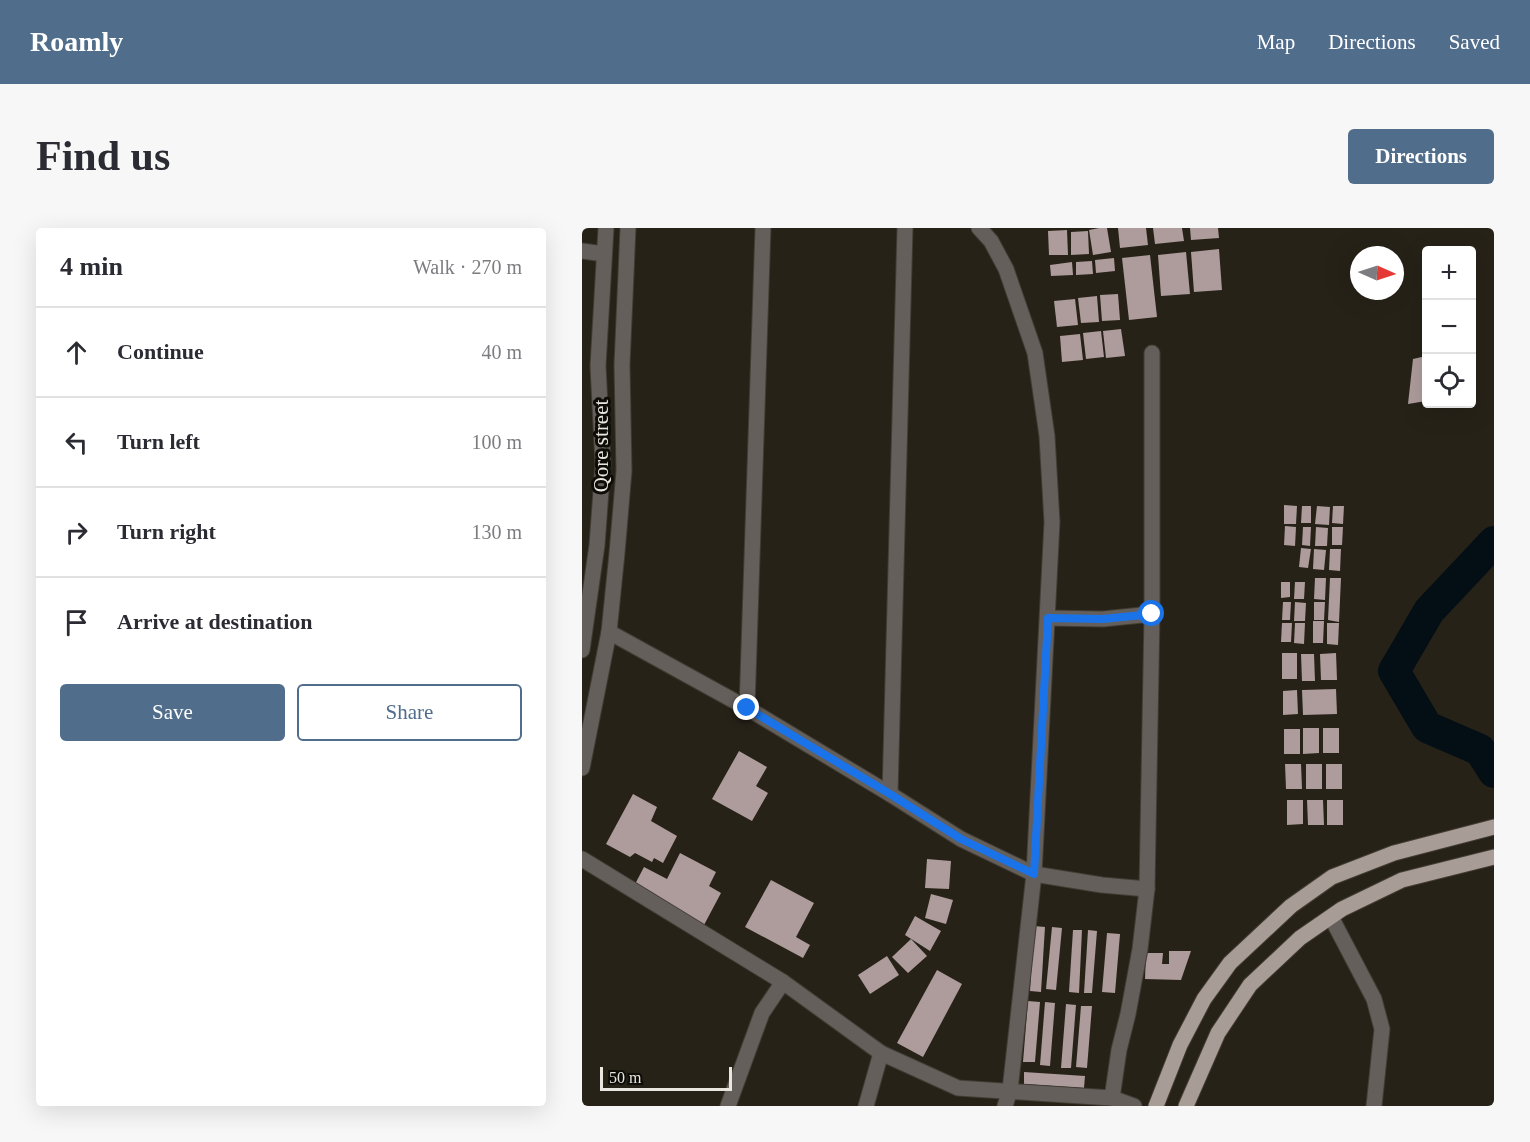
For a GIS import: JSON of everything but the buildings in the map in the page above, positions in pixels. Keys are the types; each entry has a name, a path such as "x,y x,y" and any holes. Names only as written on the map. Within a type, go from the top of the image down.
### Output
{"main road":[{"path":"1156,1106 1180,1045 1204,999 1230,963 1291,906 1332,877 1394,853 1494,827"},
{"path":"1186,1106 1218,1033 1250,985 1300,938 1342,909 1402,880 1494,857"}],"street":[{"name":"Qore street","path":"582,650 597,545 603,464 598,366 606,228"},
{"name":"Qore street","path":"582,768 609,632 624,471 622,365 628,228"},
{"path":"747,708 763,228"},
{"path":"890,794 905,228"},
{"path":"979,228 995,234 1035,352 1046,425 1052,522 1034,874 1010,1090 1005,1106"},
{"path":"582,251 604,254"},
{"path":"1112,1098 1119,1050 1140,949 1147,889 1152,614 1152,353"},
{"path":"1048,618 1103,619 1152,614"},
{"path":"609,632 747,708 961,839 1034,874 1101,885 1147,889"},
{"path":"582,859 783,982 880,1053 958,1088 1112,1098 1134,1106"},
{"path":"1331,917 1374,999 1382,1029 1374,1106"},
{"path":"728,1106 762,1013 783,982"},
{"path":"866,1106 880,1053"}],"waterway":[{"path":"1494,542 1429,611 1394,671 1427,727 1480,750 1494,772"}],"route":[{"path":"747,708 961,839 1034,874 1048,618 1103,619 1152,614"}]}
